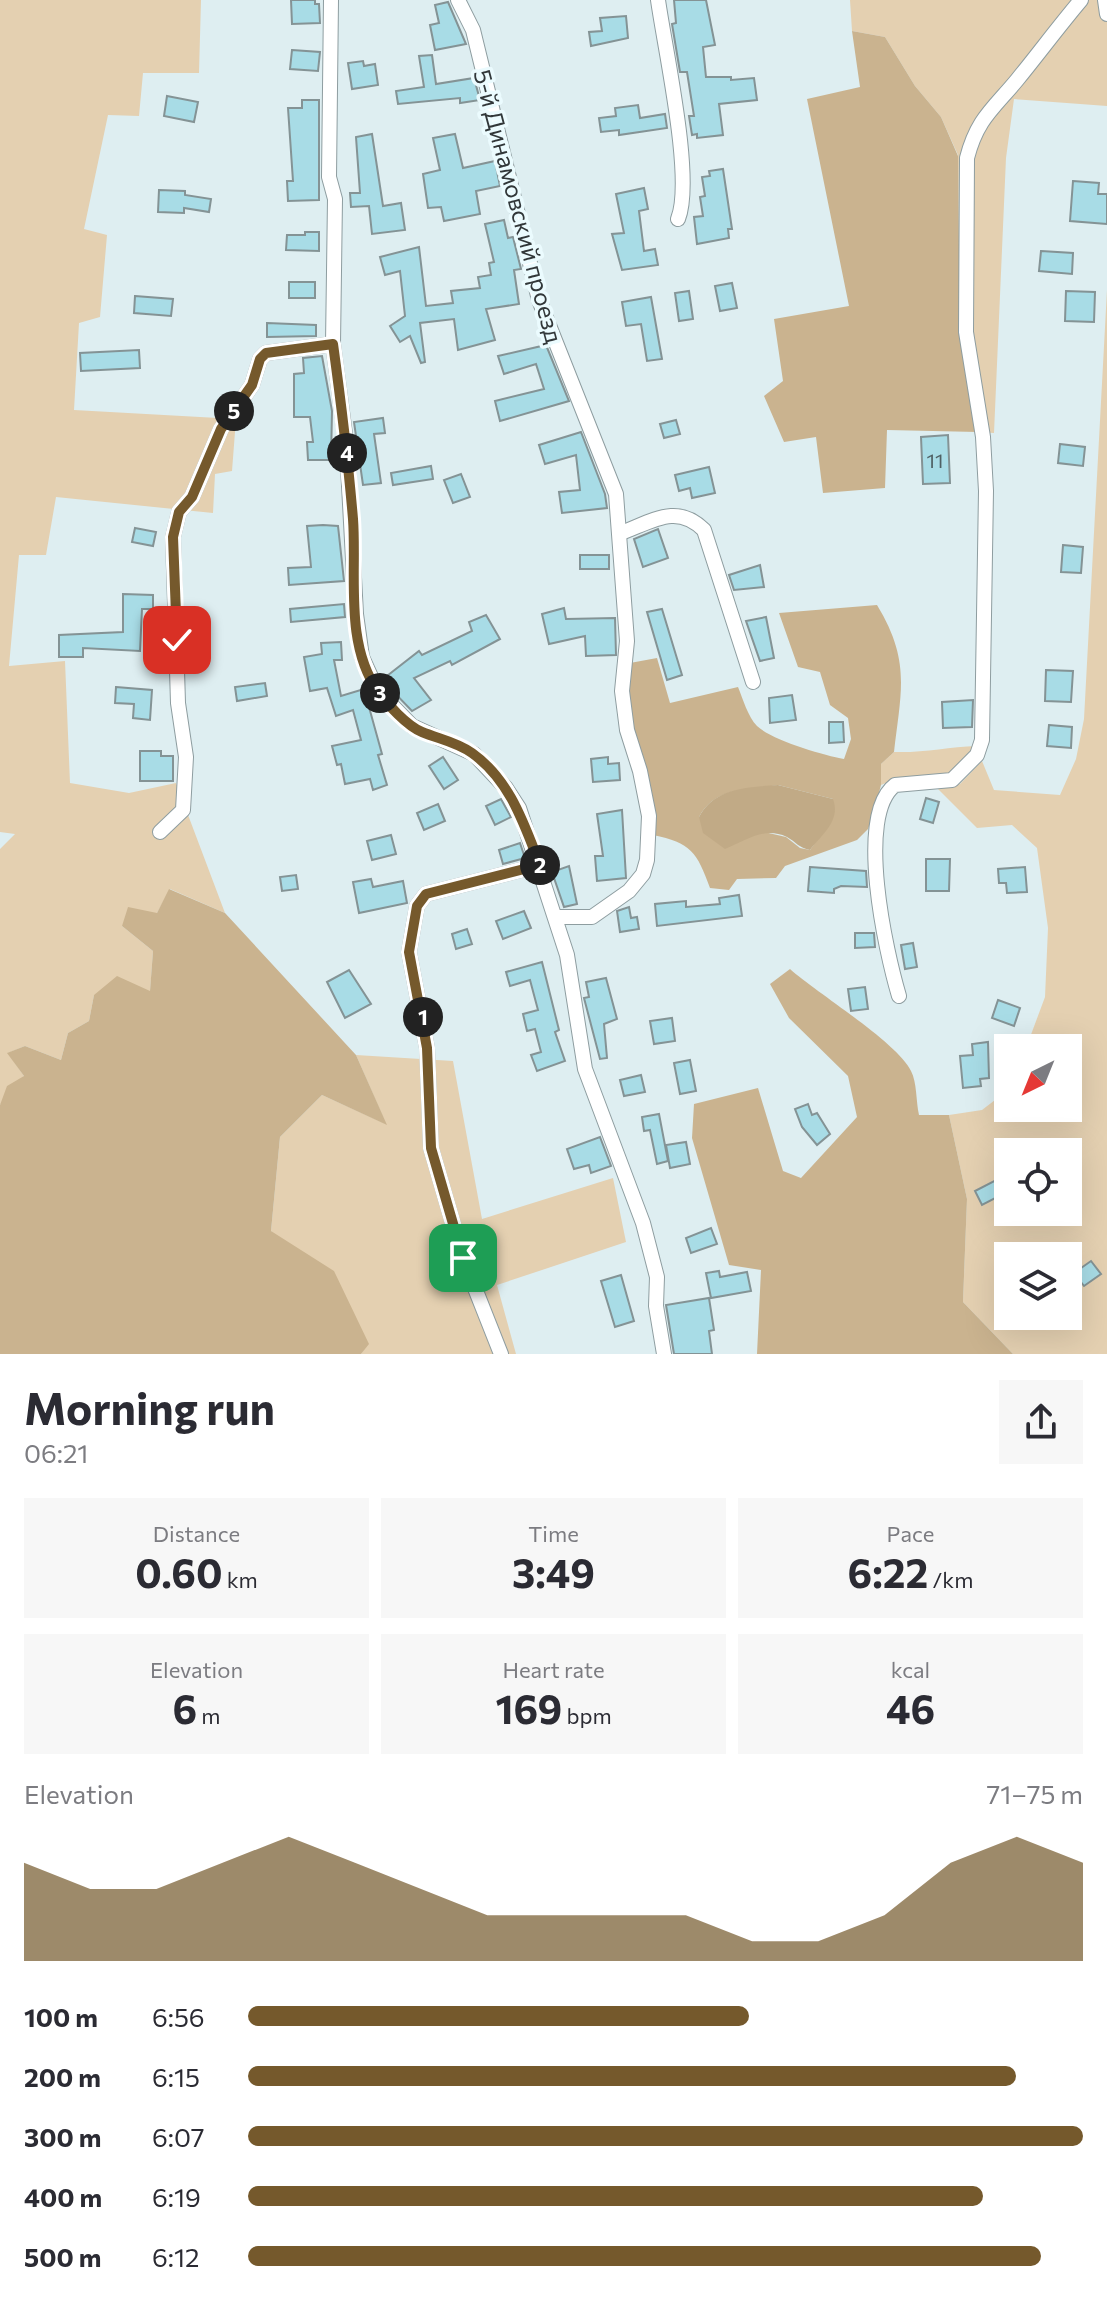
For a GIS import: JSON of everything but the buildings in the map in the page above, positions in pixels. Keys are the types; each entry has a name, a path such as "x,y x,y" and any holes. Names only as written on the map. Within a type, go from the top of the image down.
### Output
{"street":[{"path":"331,0 329,177 335,199 333,344 348,465 356,614 367,671 377,690 412,726 474,754 506,788 519,808 567,955 585,1069 628,1179 657,1277 656,1306 664,1354"},
{"name":"5-й Динамовский проезд","path":"458,0 473,30 539,300 616,494 621,533 627,641 622,691 627,730 649,816 647,860 643,874 629,891 592,917 557,917"},
{"path":"658,0 681,152 684,204 678,219"},
{"path":"899,996 881,921 873,834 882,803 895,785 952,780 977,755 982,740 986,491 983,437 966,332 967,158 979,123 1081,0"},
{"path":"1105,0 1107,14"},
{"path":"160,832 183,810 185,783 186,757 178,703 173,537 179,512 192,497 221,429 252,385 260,359 266,353 333,344"},
{"path":"621,533 679,514 691,517 704,530 753,682"},
{"path":"501,1354 463,1258 431,1148 427,1048 409,952 417,906 426,894 540,865"}],"shaded area":[{"path":"0,0 201,0 199,73 143,73 139,116 108,115 84,229 107,235 100,317 79,323 74,410 236,419 232,471 215,474 213,513 56,497 46,555 19,555 9,666 65,661 70,783 129,793 176,783 225,913 170,889 157,913 122,926 153,951 150,992 94,995 89,1021 68,1033 61,1060 25,1046 8,1053 24,1076 0,1105 0,849 15,834 0,832"},
{"path":"850,0 1107,0 1107,106 1014,99 1006,158 994,433 978,432 960,335 958,155 941,117 915,86 885,37 852,31"},
{"path":"852,31 885,37 915,86 941,117 958,156 960,335 978,432 887,430 885,488 823,493 816,437 784,442 764,396 783,381 774,319 849,306 807,99 860,87"},
{"path":"1107,290 1107,1354 1013,1354 963,1302 967,1199 949,1115 982,1110 994,1101 994,1122 1082,1122 1082,1034 1031,1034 1045,997 1048,928 1037,848 1012,825 977,828 937,788 960,784 982,761 994,790 1060,795 1076,759 1084,719"},
{"path":"877,605 895,643 901,677 894,752 881,764 881,785 874,812 868,829 857,840 785,866 776,878 737,879 729,890 710,888 691,851 676,842 653,835 627,699 630,663 657,658 670,703 738,687 751,718 764,731 798,746 844,759 851,739 848,718 830,705 820,672 798,667 779,613","holes":["778,785 833,799 820,836 810,850 800,848 786,837 699,817 706,807 723,795 755,788"]},
{"path":"977,746 953,771 881,785 881,764 894,752"},
{"path":"778,785 833,799 832,821 810,850 787,837 770,833 725,849 703,833 699,817 713,800 732,791"},
{"path":"169,889 225,913 356,1055 387,1125 322,1095 280,1137 271,1231 334,1271 369,1344 361,1354 0,1354 0,1105 7,1086 24,1076 7,1053 25,1046 61,1060 68,1033 89,1021 94,995 117,976 150,991 153,951 122,926 128,907 157,913"},
{"path":"790,969 903,1059 913,1076 919,1115 949,1115 967,1199 963,1302 1013,1354 757,1354 761,1270 729,1265 692,1138 694,1104 758,1088 783,1171 801,1178 857,1117 848,1076 789,1018 770,984"},
{"path":"356,1055 453,1061 482,1219 613,1178 626,1242 497,1285 516,1354 361,1354 368,1343 271,1231 280,1137 322,1095 386,1124"}],"route":[{"path":"177,640 173,537 179,512 192,497 221,429 252,385 260,359 266,353 333,344 355,542 356,614 367,671 377,690 412,726 474,754 506,788 519,808 540,865 426,894 417,906 412,924 409,952 427,1048 431,1148 463,1258"}]}
